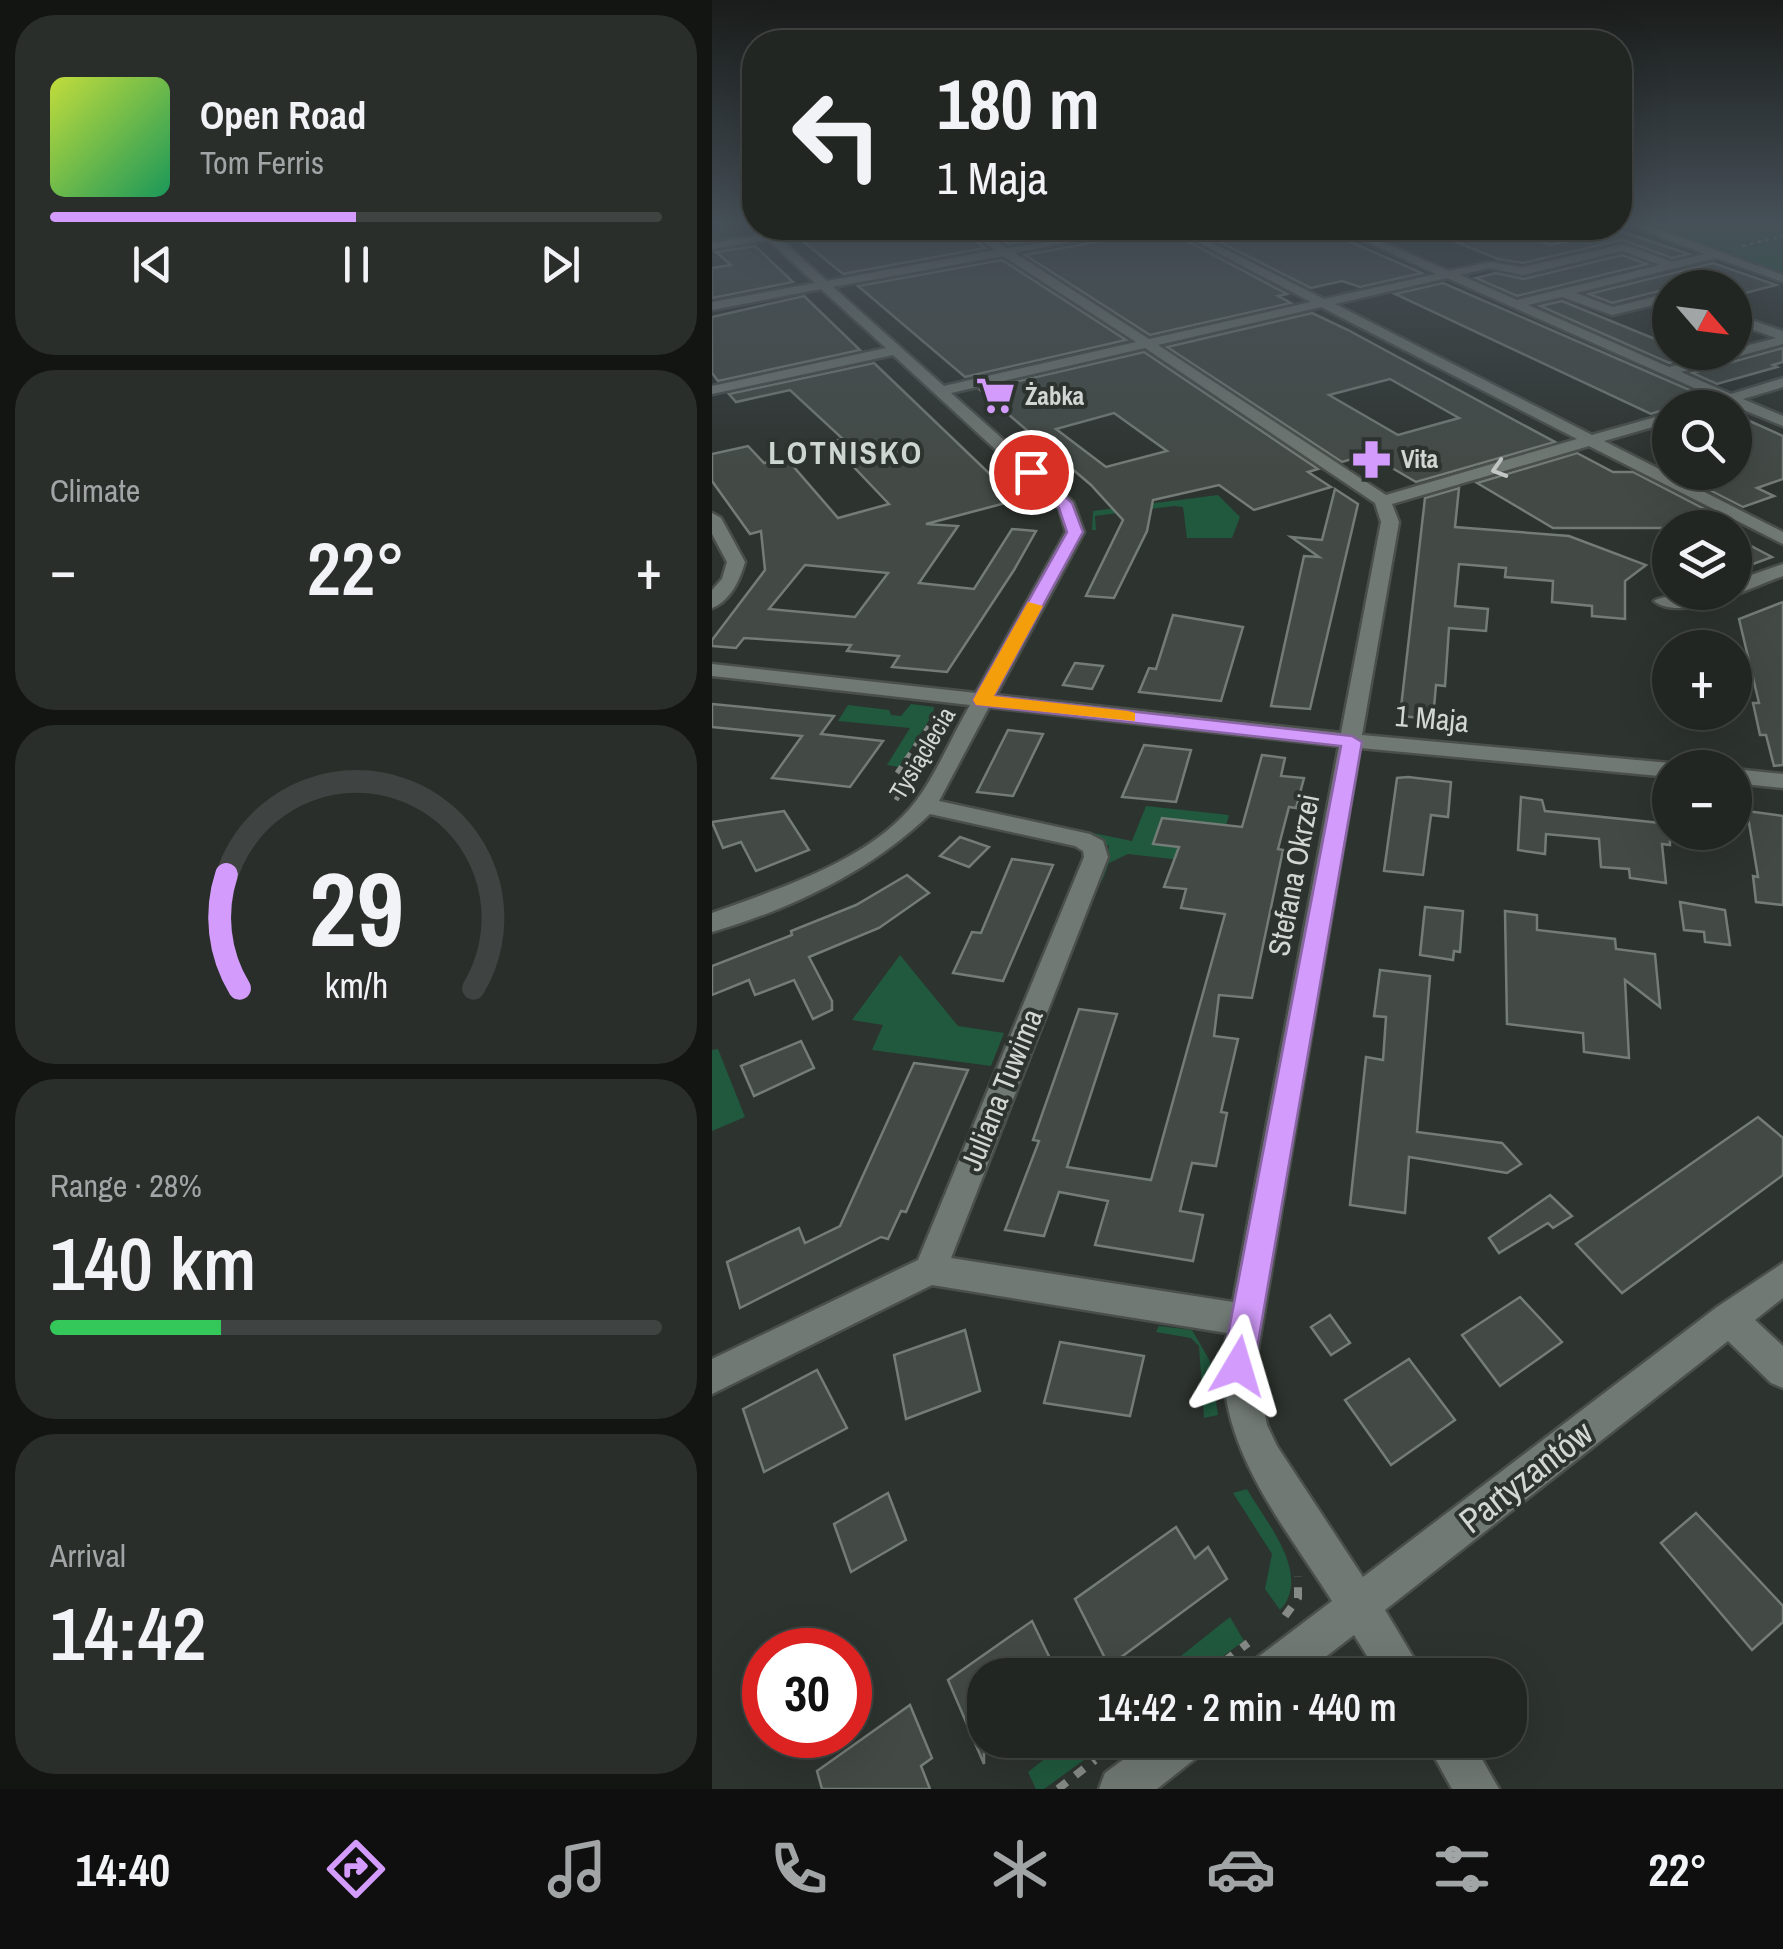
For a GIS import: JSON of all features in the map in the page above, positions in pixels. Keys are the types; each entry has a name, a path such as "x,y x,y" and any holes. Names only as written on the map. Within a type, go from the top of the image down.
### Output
{"street":[{"name":"Tysiąclecia","path":"712,923 870,856 925,805 1075,532 1066,506 848,305"},
{"path":"1088,305 1345,471 1383,501 1652,423"},
{"path":"942,391 1311,305"},
{"path":"1327,305 1782,539"},
{"path":"1521,305 1712,390"},
{"path":"1597,305 1612,311 1635,305"},
{"path":"1752,326 1782,338"},
{"path":"1670,371 1782,338"},
{"path":"712,390 896,350"},
{"path":"1752,391 1782,382"},
{"path":"1752,408 1782,422"},
{"name":"Stefana Okrzei","path":"1383,501 1390,522 1243,1320 1238,1366 1249,1428 1391,1658"},
{"path":"712,518 736,562 731,580 712,602"},
{"path":"1752,581 1782,569"},
{"name":"1 Maja","path":"712,670 1352,742 1652,768"},
{"path":"1752,778 1782,781"},
{"name":"Juliana Tuwima","path":"925,805 1082,840 1095,847 1096,857 930,1270"},
{"path":"712,1377 930,1270 1243,1320"},
{"name":"Partyzantów","path":"1292,1658 1782,1278"},
{"path":"1729,1318 1782,1371"},
{"path":"1115,1769 1142,1758"},
{"path":"1457,1758 1477,1789"}],"path":[{"path":"890,812 941,725 937,712 897,773"},
{"path":"1274,1624 1298,1598 1296,1566"},
{"path":"1229,1658 1260,1634"},
{"path":"1058,1789 1115,1769"}],"green space":[{"path":"1218,495 1240,517 1232,538 1187,538 1183,507 1174,506 1095,516 1096,530 1092,530 1093,511"},
{"path":"911,704 934,707 933,714 899,767 887,765 910,728 838,721 848,705 889,710 891,715 901,716"},
{"path":"1146,806 1229,815 1215,864 1128,854 1109,863 1101,884 1109,846 1010,816 1132,841"},
{"path":"900,955 958,1026 1004,1033 991,1066 872,1050 883,1025 852,1020"},
{"path":"718,1049 745,1117 712,1131 712,1050"},
{"path":"1159,1326 1192,1330 1210,1361 1218,1415 1204,1418 1199,1346 1191,1338 1156,1332"},
{"path":"1247,1489 1289,1565 1289,1596 1280,1610 1265,1589 1272,1554 1233,1493"},
{"path":"1230,1617 1244,1641 1220,1658 1178,1658"},
{"path":"1046,1758 1087,1758 1044,1789 1036,1789 1028,1772"}],"building":[{"path":"762,305 814,305 860,350 718,381 712,373 712,317"},
{"path":"881,305 1073,305 1126,340 965,377"},
{"path":"1104,305 1280,305 1150,335"},
{"path":"1420,305 1495,305 1690,390 1652,390 1652,414"},
{"path":"1573,305 1652,338 1652,355 1540,306"},
{"path":"1312,313 1555,442 1416,482 1380,461 1372,463 1362,456 1342,462 1167,347","holes":["1390,379 1459,418 1398,435 1329,395"]},
{"path":"1783,348 1783,362 1773,365 1777,367 1717,384 1692,373 1752,370 1752,357"},
{"path":"1144,352 1318,469 1308,472 1331,487 1254,510 1219,485 1153,500 1147,531 1114,598 1086,596 1123,520 1091,485 980,390","holes":["1114,413 1167,451 1106,467 1056,429"]},
{"path":"874,363 1017,500 926,524 958,526 919,583 974,589 1012,529 1036,531 947,672 892,667 899,656 847,651 851,645 744,638 736,648 712,646 712,640 765,570 761,531 750,534 712,481 712,454 748,446 764,463 786,458 838,518 889,504 830,442 843,439 790,390 736,402 729,394","holes":["805,565 888,573 855,617 769,609"]},
{"path":"1752,422 1783,436 1783,479 1757,488 1774,496 1743,507 1709,490 1752,490"},
{"path":"1577,453 1613,472 1633,472 1652,482 1652,490 1668,490 1706,510 1652,510 1652,528 1553,528 1477,483"},
{"path":"1459,488 1455,527 1569,536 1646,565 1625,581 1625,619 1592,616 1592,606 1552,602 1553,581 1505,577 1506,568 1459,564 1455,606 1488,609 1486,631 1449,628 1445,686 1436,685 1433,719 1400,716 1425,498"},
{"path":"1335,489 1358,504 1310,709 1271,706 1304,556 1319,557 1291,537 1322,540"},
{"path":"1752,546 1772,557 1752,564"},
{"path":"1783,602 1783,765 1774,766 1766,735 1760,735 1753,703 1759,703 1752,674 1752,630 1742,630 1739,619"},
{"path":"1173,615 1243,627 1221,701 1139,692 1149,668 1156,669"},
{"path":"1075,663 1103,666 1092,689 1063,685"},
{"path":"712,704 834,716 821,734 883,741 850,787 772,778 802,736 712,727"},
{"path":"1008,730 1043,734 1013,796 977,792"},
{"path":"1144,745 1191,750 1176,802 1122,797"},
{"path":"1262,755 1285,758 1281,776 1304,778 1296,808 1289,807 1278,849 1283,850 1252,998 1219,995 1214,1036 1238,1039 1221,1112 1227,1113 1216,1166 1192,1163 1180,1211 1203,1215 1193,1261 1095,1245 1108,1201 1059,1192 1044,1236 1005,1230 1039,1141 1033,1140 1079,1009 1117,1014 1067,1167 1151,1180 1225,914 1181,908 1186,889 1164,887 1179,847 1153,844 1162,818 1242,827"},
{"path":"1397,778 1451,782 1448,817 1431,815 1423,875 1384,871"},
{"path":"1521,797 1542,800 1545,811 1652,822 1652,850 1663,850 1666,883 1630,878 1629,869 1601,867 1599,839 1546,834 1545,854 1518,850"},
{"path":"784,811 809,850 756,871 741,842 723,848 712,822"},
{"path":"1752,812 1783,816 1783,905 1756,902 1753,876 1758,877"},
{"path":"960,837 989,847 969,867 940,856"},
{"path":"1012,859 1053,865 1003,981 953,973 972,932 981,933"},
{"path":"907,875 929,893 879,928 809,957 832,1001 832,1010 813,1019 794,980 755,995 749,980 712,995 712,966 792,935 791,931 856,905"},
{"path":"1680,902 1725,910 1730,945 1705,942 1704,932 1684,930"},
{"path":"1425,907 1463,911 1460,952 1454,951 1453,960 1420,955"},
{"path":"1505,911 1537,915 1537,930 1615,939 1616,949 1655,954 1660,1007 1625,980 1629,1058 1584,1052 1583,1033 1507,1024"},
{"path":"1380,970 1430,976 1417,1132 1502,1143 1521,1164 1507,1173 1409,1157 1405,1213 1350,1205 1366,1057 1383,1060 1386,1017 1374,1016"},
{"path":"801,1041 814,1068 754,1096 741,1066"},
{"path":"914,1063 968,1070 906,1212 901,1211 888,1239 881,1237 740,1308 727,1262 799,1228 805,1243 840,1226"},
{"path":"1758,1117 1783,1138 1783,1175 1622,1293 1576,1244"},
{"path":"1550,1195 1572,1216 1553,1228 1548,1223 1499,1253 1489,1238"},
{"path":"1520,1297 1562,1342 1500,1386 1462,1335"},
{"path":"1330,1315 1350,1343 1331,1355 1311,1327"},
{"path":"965,1330 980,1391 906,1419 894,1355"},
{"path":"1060,1342 1144,1356 1130,1416 1044,1403"},
{"path":"1409,1359 1455,1420 1391,1465 1345,1400"},
{"path":"817,1370 847,1428 764,1472 743,1409"},
{"path":"888,1493 906,1540 851,1572 834,1524"},
{"path":"1696,1513 1783,1606 1783,1622 1752,1650 1661,1543"},
{"path":"1176,1527 1195,1558 1208,1547 1227,1579 1120,1658 1105,1658 1075,1599"},
{"path":"1032,1621 1050,1658 979,1658"},
{"path":"967,1667 967,1724 948,1680"},
{"path":"910,1705 932,1758 921,1766 930,1789 822,1789 817,1771 835,1758 872,1758 872,1732"}],"slow traffic":[{"path":"1034,606 982,700 1128,717"}],"place":[{"name":"Żabka","path":"995,396"},
{"name":"Vita","path":"1371,459"}],"district":[{"name":"LOTNISKO","path":"846,453"}],"route":[{"path":"1031,472 1066,506 1075,532 982,700 1352,742 1289,1068 1238,1366"}]}
